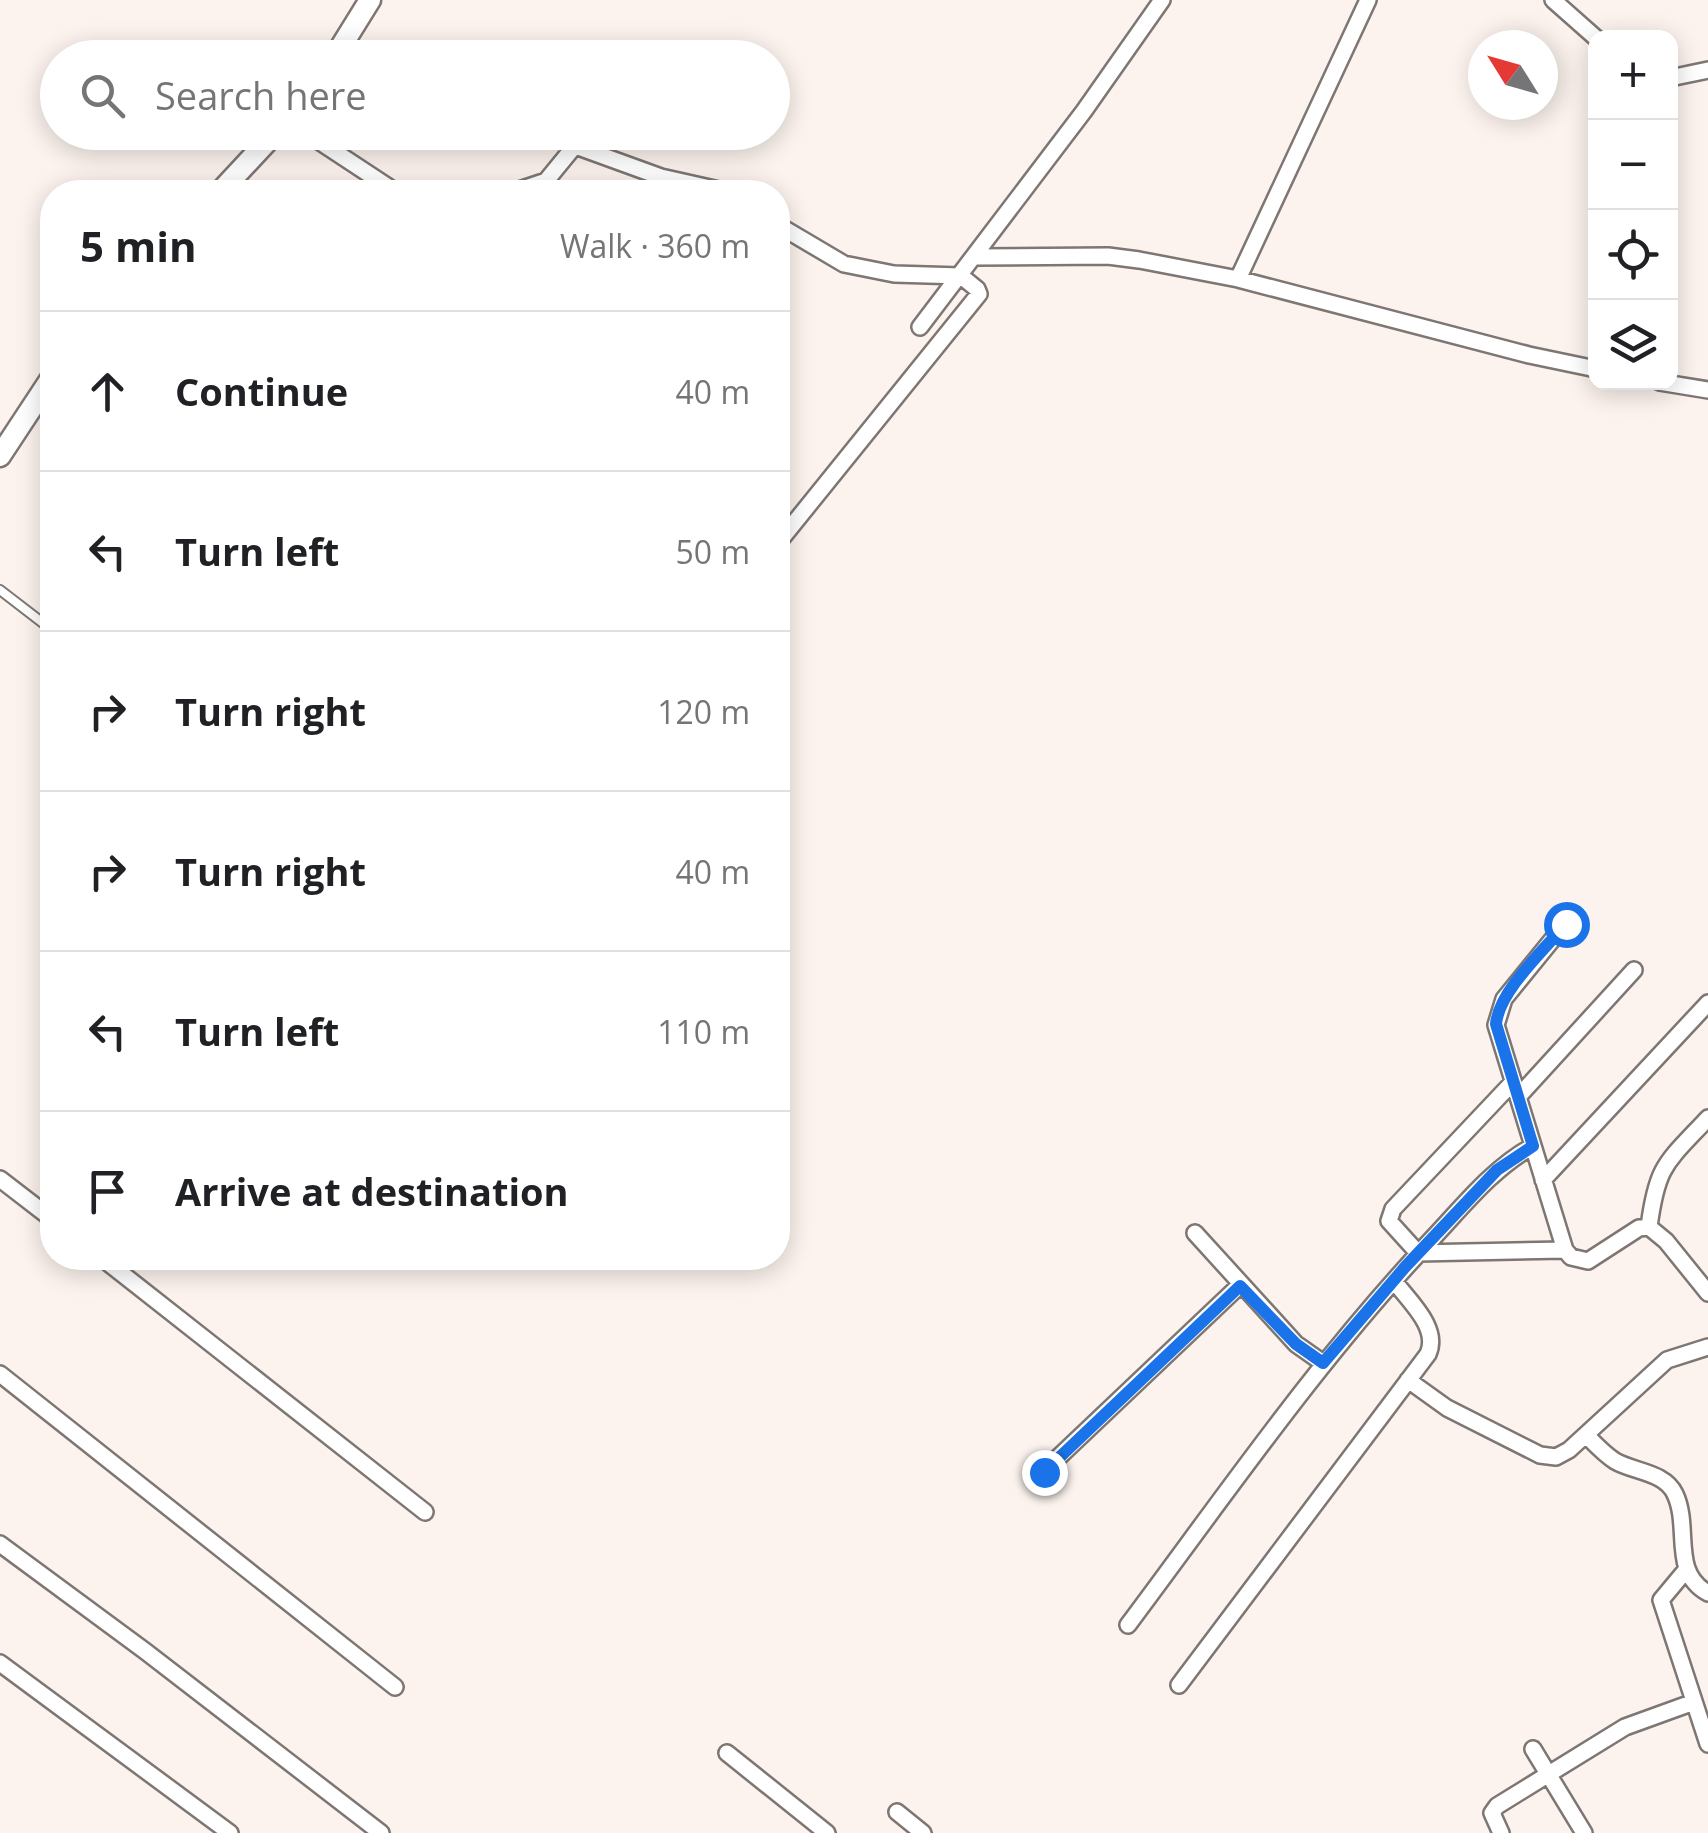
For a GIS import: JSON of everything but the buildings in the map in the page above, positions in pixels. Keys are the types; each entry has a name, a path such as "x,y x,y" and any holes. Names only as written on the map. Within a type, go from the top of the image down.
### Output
{"street":[{"path":"345,40 370,0"},
{"path":"920,327 1162,0"},
{"path":"1238,279 1368,0"},
{"path":"1553,0 1588,31"},
{"path":"1678,76 1708,70"},
{"path":"231,180 259,150"},
{"path":"332,150 378,180"},
{"path":"547,180 570,150"},
{"path":"578,150 674,180"},
{"path":"790,233 824,255 860,268 894,274 961,276 978,289 976,300 790,529"},
{"path":"974,257 1108,256 1238,279 1588,367"},
{"path":"1678,385 1708,390"},
{"path":"0,456 40,395"},
{"path":"1566,924 1504,998 1496,1024 1565,1250 1571,1257 1588,1261 1639,1228 1649,1227 1666,1241 1708,1292"},
{"path":"1565,1250 1418,1253 1391,1225 1393,1209 1634,970"},
{"path":"1543,1180 1708,1003"},
{"path":"1649,1227 1662,1167 1708,1118"},
{"path":"1128,1625 1323,1363 1394,1280 1497,1170 1516,1155 1535,1153"},
{"path":"0,1178 40,1210"},
{"path":"1195,1233 1296,1344 1323,1363"},
{"path":"117,1270 425,1512"},
{"path":"1179,1685 1428,1354 1430,1328 1394,1280"},
{"path":"1044,1472 1240,1286"},
{"path":"1408,1380 1470,1420 1548,1458 1569,1450 1666,1360 1708,1347"},
{"path":"0,1374 395,1687"},
{"path":"1586,1435 1619,1463 1651,1474 1670,1486 1680,1512 1686,1570 1690,1580 1708,1593"},
{"path":"0,1544 382,1833"},
{"path":"1686,1570 1661,1600 1708,1744"},
{"path":"0,1663 230,1833"},
{"path":"1502,1833 1492,1813 1497,1806 1626,1727 1694,1702"},
{"path":"1533,1750 1584,1833"},
{"path":"727,1753 827,1833"},
{"path":"896,1812 923,1833"}],"lane":[{"path":"0,590 40,621"}],"route":[{"path":"1044,1472 1240,1286 1296,1344 1323,1363 1406,1266 1497,1170 1533,1146 1496,1024 1497,1014 1504,998 1566,924"}]}
